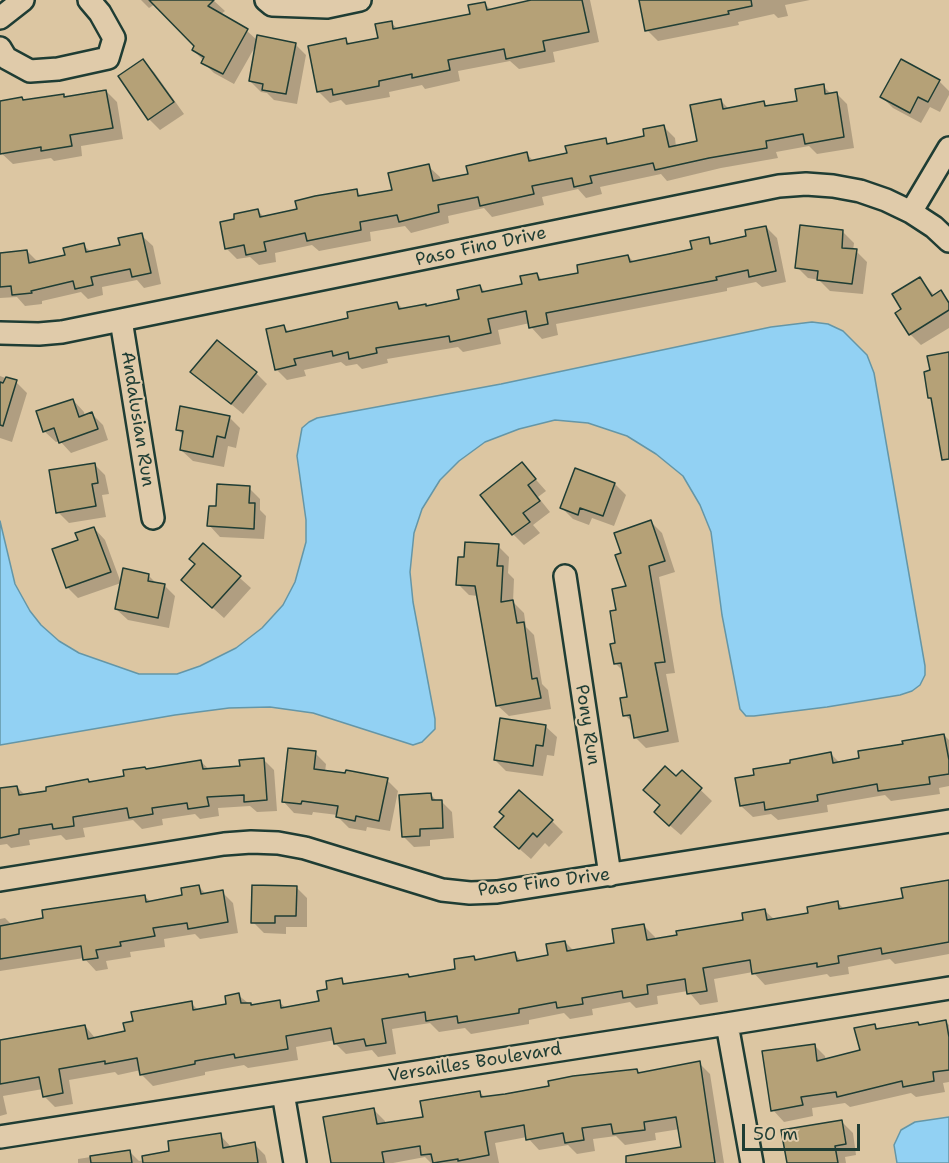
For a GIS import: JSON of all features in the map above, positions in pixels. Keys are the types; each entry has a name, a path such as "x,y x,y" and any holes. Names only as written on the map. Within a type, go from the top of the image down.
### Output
{"street":[{"path":"0,18 23,0"},
{"path":"0,48 6,58 30,71 58,69 108,58 114,38 100,13 89,0"},
{"path":"266,0 272,5 327,7 360,0"},
{"path":"911,212 949,148"},
{"name":"Paso Fino Drive","path":"0,333 62,332 779,186 806,184 842,187 886,200 911,212 949,241"},
{"name":"Andalusian Run","path":"121,320 153,518"},
{"name":"Pony Run","path":"565,576 610,875"},
{"name":"Paso Fino Drive","path":"0,880 224,844 251,842 278,843 305,848 442,890 470,893 497,892 949,821"},
{"name":"Versailles Boulevard","path":"0,1137 949,988"},
{"path":"727,1024 752,1163"},
{"path":"283,1093 295,1163"}],"water":[{"path":"812,322 828,324 843,331 867,355 874,373 925,666 925,675 920,685 912,691 827,707 746,716 740,709 722,615 711,532 700,505 683,476 656,454 627,436 588,423 555,420 519,429 485,442 459,461 440,480 422,509 414,533 410,572 435,729 422,742 413,745 313,713 270,707 229,708 175,715 0,745 0,521 15,584 30,611 41,625 59,641 79,653 139,674 177,674 200,666 236,648 262,628 283,605 295,582 306,542 306,520 297,456 302,428 309,422 317,418 501,384 771,327"},
{"path":"949,1117 949,1163 897,1163 894,1145 901,1130 915,1122"}],"building":[{"path":"149,0 214,0 208,6 248,29 223,74 201,63 204,57 192,50 194,46"},
{"path":"531,0 582,0 589,32 543,41 545,51 506,59 504,49 448,60 450,70 412,78 412,74 379,81 379,86 333,95 332,89 317,92 308,46 346,38 347,44 378,38 375,24 392,21 393,29 470,14 468,5 485,2 487,10"},
{"path":"639,0 751,0 752,6 728,11 729,14 645,31"},
{"path":"257,35 296,43 286,94 262,90 263,84 249,81"},
{"path":"143,59 174,102 148,120 118,76"},
{"path":"901,59 940,80 928,102 918,97 910,113 880,97"},
{"path":"824,84 825,94 837,92 844,137 805,144 803,134 766,141 767,148 655,170 653,163 590,176 592,183 574,187 572,178 532,186 534,194 480,206 478,197 438,205 439,212 399,222 397,215 360,222 361,230 307,241 305,233 264,242 266,251 246,255 244,245 225,249 220,222 234,219 234,214 258,209 260,217 297,209 295,201 315,196 357,189 358,196 392,190 388,173 429,164 433,181 468,174 466,166 527,152 529,161 567,153 565,146 606,138 607,144 644,136 643,129 664,125 669,147 697,141 690,105 721,99 723,109 764,101 765,106 797,101 795,89"},
{"path":"106,90 113,128 70,135 72,146 41,151 41,147 0,154 0,101 64,94 64,97"},
{"path":"800,225 843,230 842,248 857,249 852,284 817,280 818,271 795,268"},
{"path":"766,226 776,271 749,277 748,270 716,277 717,280 546,313 548,324 529,328 526,311 488,319 491,333 450,342 449,336 376,348 377,353 349,359 348,352 333,356 332,351 294,359 296,365 275,370 266,329 284,325 286,332 348,318 347,312 397,302 399,309 426,304 426,306 459,299 457,290 480,285 482,292 522,284 520,276 537,273 539,280 578,273 577,265 628,255 630,262 669,254 692,249 690,241 709,237 710,244 746,236 745,230"},
{"path":"142,233 151,273 132,277 130,269 91,277 93,285 75,289 73,281 31,291 32,293 12,295 11,286 0,287 0,253 27,250 29,263 65,255 63,248 84,243 86,252 120,245 118,238"},
{"path":"920,277 932,296 941,290 949,303 949,310 909,335 895,313 901,309 892,294"},
{"path":"217,340 257,372 231,404 190,372"},
{"path":"949,352 949,459 942,460 924,372 930,370 927,356"},
{"path":"6,377 17,380 3,426 0,425 0,382 3,383"},
{"path":"73,399 79,417 92,412 98,429 59,443 54,428 43,432 36,411"},
{"path":"180,406 230,416 225,438 217,436 213,457 180,450 183,431 176,430"},
{"path":"522,462 536,479 528,485 540,501 523,513 530,522 512,535 480,495"},
{"path":"95,463 98,483 92,484 96,506 56,513 49,470"},
{"path":"575,468 615,483 603,516 580,508 578,515 560,508"},
{"path":"217,484 250,486 249,503 255,503 254,529 207,526 209,506 216,506"},
{"path":"651,520 665,561 649,566 665,662 655,663 668,731 634,738 630,715 623,716 620,698 627,697 621,663 614,664 610,644 615,643 610,611 616,610 612,589 626,586 615,555 621,553 614,533"},
{"path":"94,527 111,572 66,588 52,549 78,540 75,533"},
{"path":"465,542 499,544 497,566 503,566 501,602 513,600 517,623 524,622 532,679 537,678 541,698 496,706 475,586 456,585 458,557 464,557"},
{"path":"203,543 241,576 212,608 181,580 195,564 189,559"},
{"path":"123,568 149,574 148,581 165,584 158,618 115,609"},
{"path":"500,718 546,725 543,746 536,745 533,766 494,760"},
{"path":"944,734 949,774 929,777 930,784 878,791 877,784 817,795 818,801 765,810 764,802 740,806 735,778 754,775 753,769 790,763 790,760 831,752 833,763 859,758 858,751 903,744 902,741"},
{"path":"288,748 316,751 314,769 345,773 346,770 388,778 379,821 356,816 355,821 336,817 338,806 302,801 301,804 282,802"},
{"path":"264,758 267,800 244,802 244,795 207,797 209,806 188,809 187,803 152,808 153,814 129,818 127,808 73,817 74,826 53,829 52,824 19,829 19,834 0,838 0,788 17,786 19,795 46,791 46,787 88,779 89,782 124,776 123,770 145,767 146,769 201,760 203,769 240,766 239,760"},
{"path":"665,766 676,776 682,770 702,788 669,826 654,812 660,805 643,790"},
{"path":"519,790 553,820 537,837 533,833 519,849 494,827 504,816 499,812"},
{"path":"431,793 432,800 442,800 443,828 420,829 420,836 402,837 399,795"},
{"path":"949,880 949,942 882,954 881,948 838,956 839,963 817,967 817,963 752,974 750,960 703,968 707,991 687,994 685,979 647,985 648,994 623,998 622,991 582,998 583,1004 557,1008 556,1002 519,1009 519,1013 458,1023 457,1016 426,1021 425,1012 382,1019 386,1043 366,1046 364,1039 334,1044 331,1028 286,1036 288,1049 235,1058 234,1054 140,1075 137,1058 105,1064 105,1061 59,1069 63,1093 43,1097 39,1077 0,1084 0,1040 85,1025 88,1039 125,1031 123,1023 133,1021 131,1012 192,1001 193,1010 226,1004 225,996 239,993 241,1003 251,1003 251,1005 280,1000 281,1008 319,1001 317,991 327,989 326,981 342,978 343,984 408,974 409,977 455,969 454,959 474,956 475,960 515,952 517,961 548,955 546,944 565,941 567,951 614,943 612,929 644,924 647,940 677,935 676,931 743,920 742,913 765,909 767,920 808,913 807,907 838,901 839,909 903,898 901,888"},
{"path":"199,885 201,894 223,890 228,922 188,929 187,923 153,928 155,936 120,942 121,946 96,950 98,958 83,960 81,946 0,959 0,926 43,918 42,910 145,895 146,902 182,895 181,888"},
{"path":"252,885 297,886 296,916 275,916 275,923 251,923"},
{"path":"946,1020 949,1037 949,1070 933,1072 934,1081 903,1087 902,1081 837,1097 836,1092 801,1097 803,1105 771,1111 762,1051 815,1044 817,1061 860,1050 854,1028 875,1024 876,1029"},
{"path":"700,1061 715,1163 626,1163 626,1156 681,1147 676,1117 644,1122 645,1130 613,1134 611,1124 582,1128 584,1140 565,1143 563,1133 526,1140 524,1125 485,1132 489,1155 458,1161 458,1159 433,1163 431,1154 421,1155 420,1146 382,1152 384,1163 331,1163 323,1117 374,1108 377,1124 423,1117 420,1101 480,1091 481,1097 505,1094 549,1086 548,1081 573,1076 637,1069 638,1073"},
{"path":"842,1120 846,1144 835,1146 838,1163 787,1163 781,1130"},
{"path":"221,1133 223,1148 255,1142 258,1163 143,1163 142,1156 169,1151 168,1141"},
{"path":"130,1150 132,1163 91,1163 90,1156"}]}
